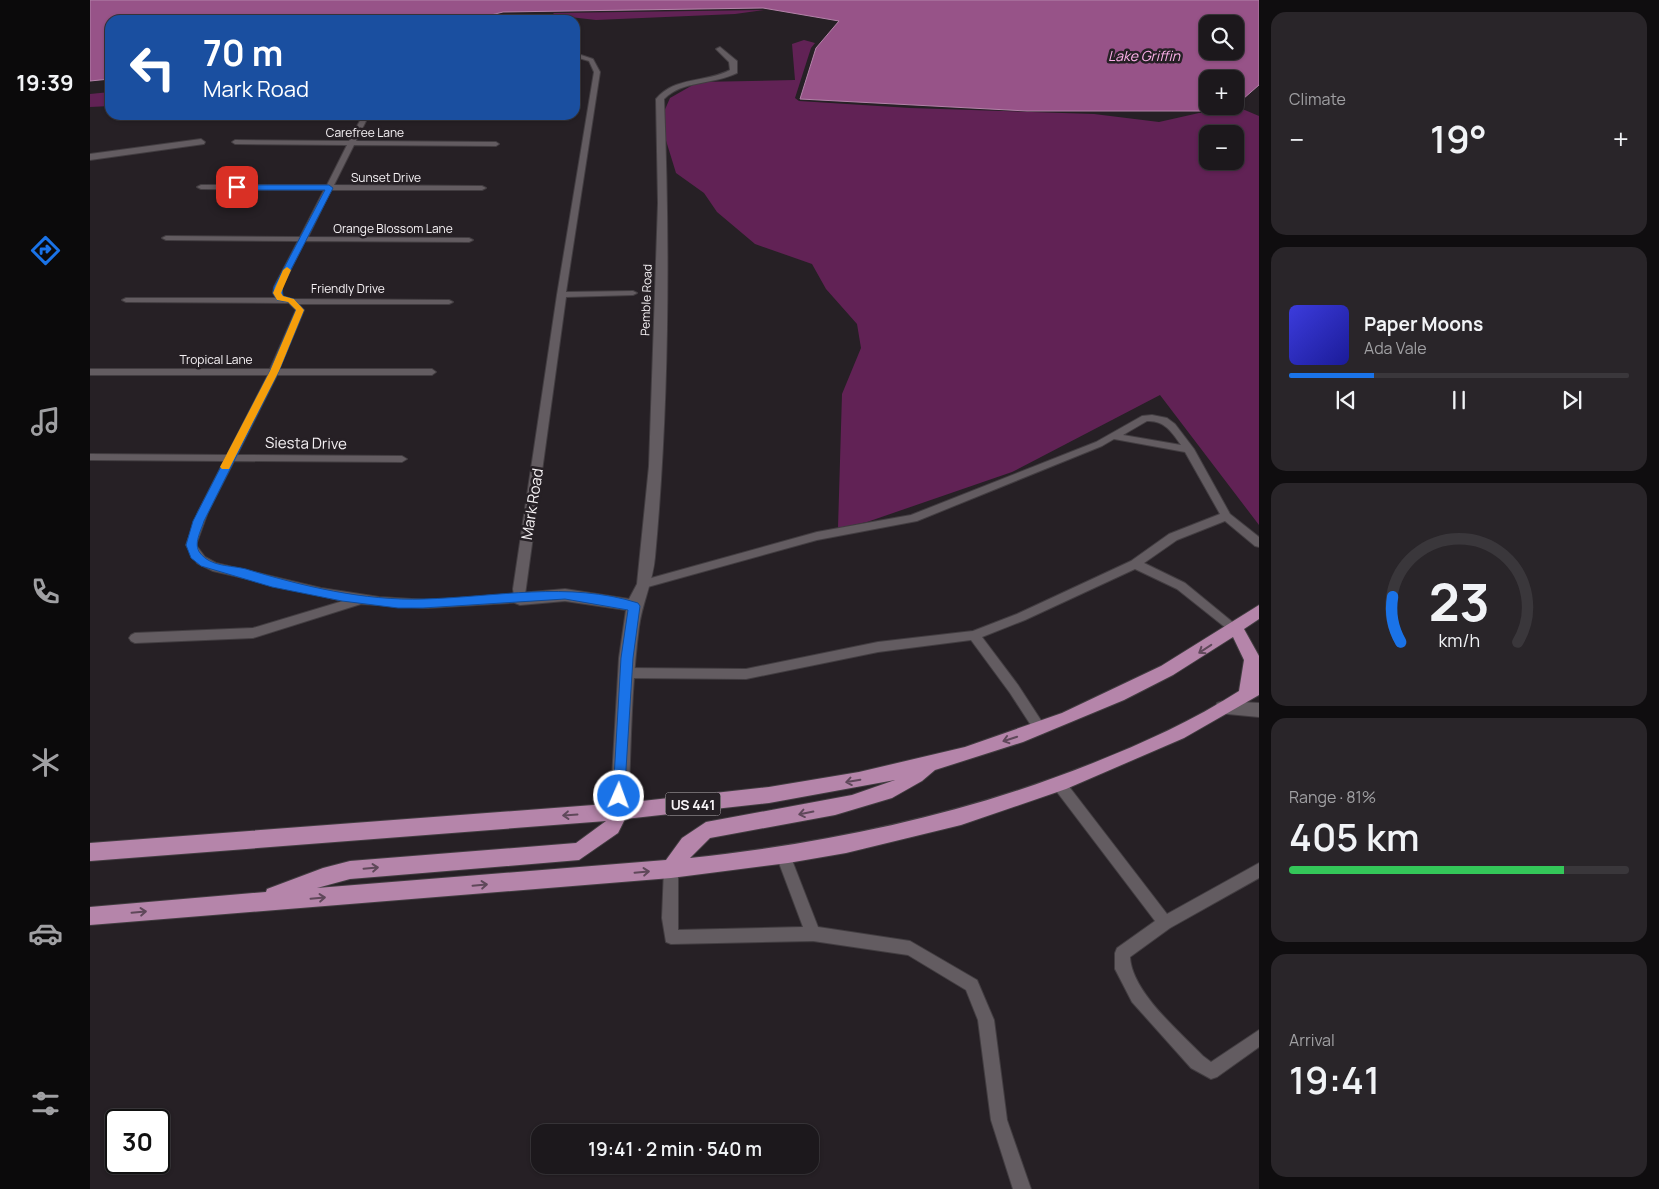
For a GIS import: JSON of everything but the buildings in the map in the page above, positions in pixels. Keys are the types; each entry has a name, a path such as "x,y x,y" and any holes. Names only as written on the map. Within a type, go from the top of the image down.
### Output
{"main road":[{"name":"US 441","path":"90,852 619,812 765,796 860,780 969,753 1040,729 1132,690 1189,659 1259,611"},
{"path":"90,916 671,869 783,855 873,838 959,818 1059,784 1125,758 1223,708 1253,690 1254,663 1249,648 1235,629"},
{"path":"671,869 689,844 706,830 861,802 887,793 917,776 930,763"},
{"path":"258,902 323,877 350,870 579,851 612,827 619,812"}],"street":[{"name":"Pemble Road","path":"634,606 644,584 648,560 656,466 663,203 660,99 675,88 734,71 733,61 720,50"},
{"path":"90,157 202,142"},
{"path":"520,599 565,595 634,606 626,673 619,812"},
{"path":"1223,708 1259,710"}],"lane":[{"name":"Mark Road","path":"520,599 519,589 535,490 561,295 597,67 591,60 580,57"},
{"path":"364,120 278,287 277,293 280,298 289,301 300,310 274,371 195,531 191,545 195,555 205,564 215,568 243,573 272,583 363,599 423,604 520,599"},
{"name":"Carefree Lane","path":"235,142 496,144"},
{"name":"Sunset Drive","path":"201,187 482,188"},
{"name":"Orange Blossom Lane","path":"166,238 469,240"},
{"path":"561,295 633,293"},
{"name":"Friendly Drive","path":"126,300 449,302"},
{"name":"Tropical Lane","path":"90,372 432,372"},
{"path":"644,584 817,536 913,518 1057,462 1151,417 1164,420 1171,426 1187,449 1226,516 1259,543"},
{"path":"1113,436 1187,449"},
{"name":"Siesta Drive","path":"90,457 402,459"},
{"path":"626,673 746,674 878,647 974,635 1021,618 1135,564 1173,537 1226,516"},
{"path":"1135,564 1181,586 1235,629"},
{"path":"135,638 254,633 363,599"},
{"path":"974,635 1014,689 1040,729"},
{"path":"1059,784 1165,922"},
{"path":"783,855 813,934"},
{"path":"671,869 670,937 813,934 910,948 972,984 986,1020 999,1120 1022,1189"},
{"path":"1259,870 1165,922 1122,953 1123,969 1137,997 1197,1062 1211,1071 1259,1038"}],"shaded area":[{"path":"764,10 735,14 596,20 580,18 580,15 552,15 554,13"},
{"path":"804,40 815,43 811,48 795,98 799,101 910,108 1094,114 1159,122 1199,113 1199,115 1244,115 1244,110 1259,116 1259,525 1160,395 1012,472 867,522 838,528 842,394 861,348 857,324 826,289 812,264 755,244 717,212 704,193 676,173 660,121 670,98 698,82 795,80 792,44"},
{"path":"105,92 105,106 90,107 90,94"}],"water":[{"name":"Lake Griffin","path":"90,0 1259,0 1259,85 1244,98 1244,70 1199,70 1199,111 1027,111 800,99 816,48 839,21 763,8 503,12 491,15 105,15 105,80 90,81"}],"slow traffic":[{"path":"225,467 289,340 300,310 291,301 280,298 277,293 287,270"}],"route":[{"path":"237,187 329,188 278,287 277,293 280,298 291,301 300,310 289,340 199,521 191,545 195,555 205,564 215,568 243,573 272,583 342,596 398,603 423,604 565,595 634,606 627,658 619,796"}]}
